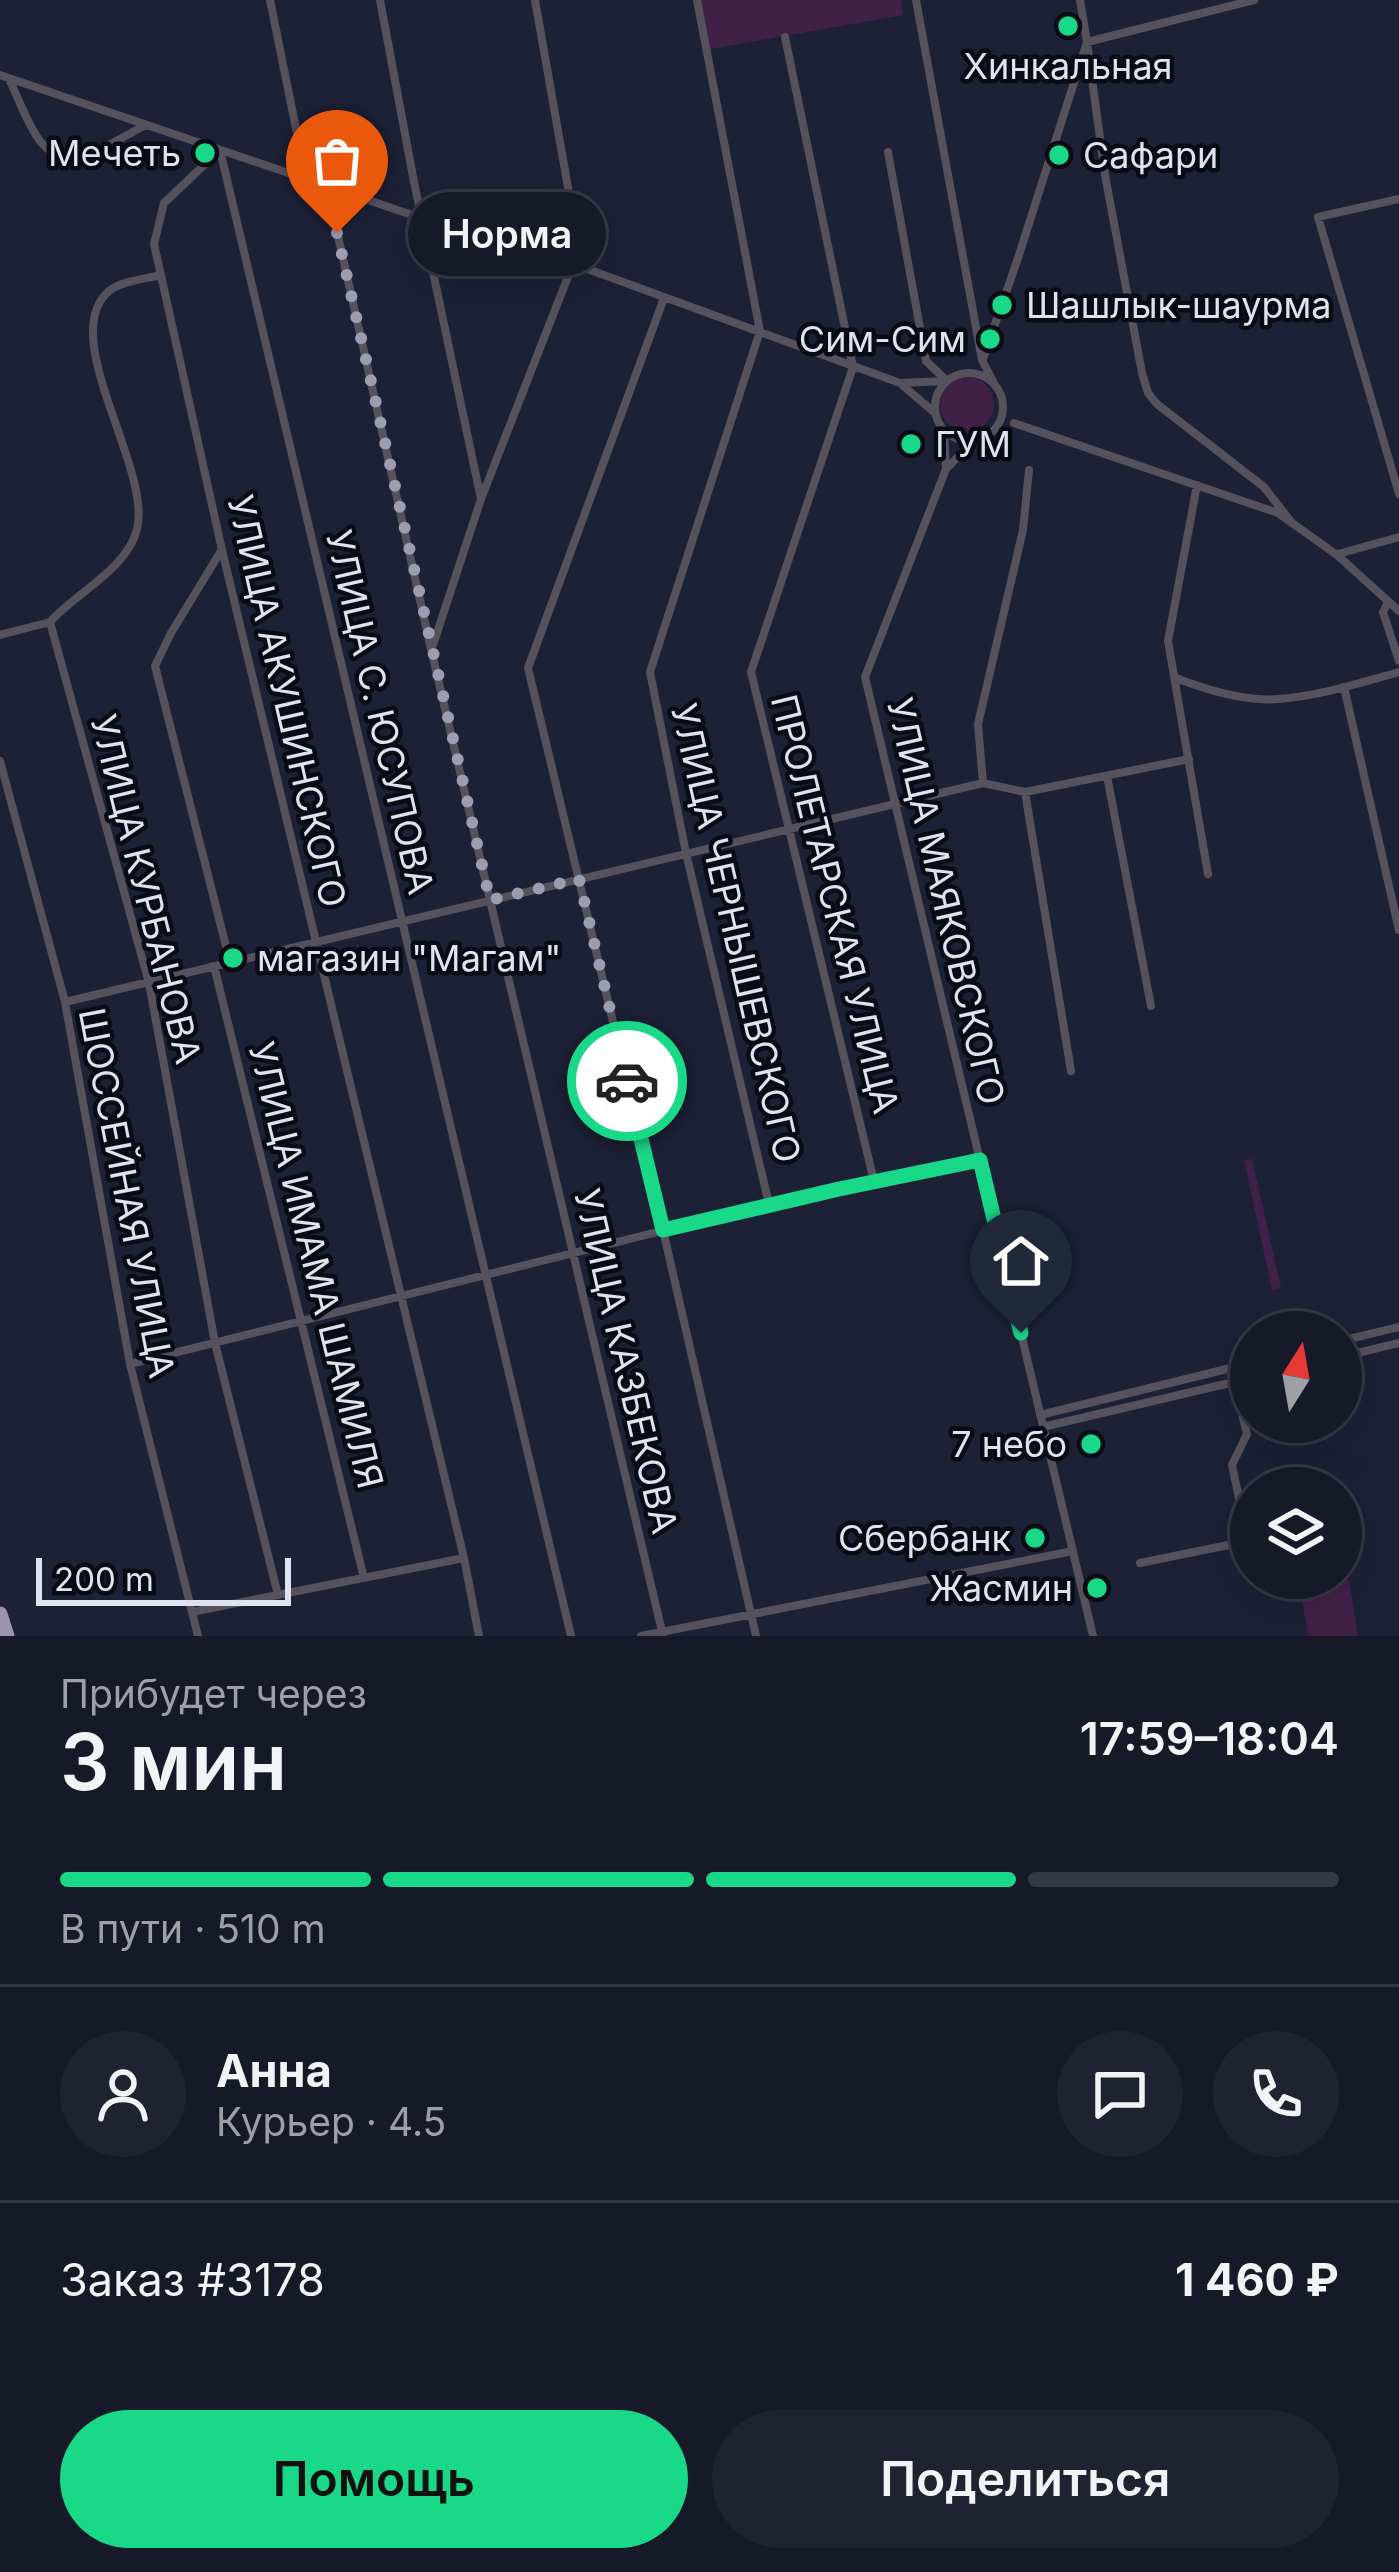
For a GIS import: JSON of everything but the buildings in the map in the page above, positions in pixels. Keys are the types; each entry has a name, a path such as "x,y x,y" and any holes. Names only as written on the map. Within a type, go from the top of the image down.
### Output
{"highway":[{"path":"0,1615 7,1636"}],"street":[{"path":"270,0 306,180"},
{"path":"380,0 481,499"},
{"path":"431,650 481,499 576,268 535,0"},
{"path":"697,0 760,331"},
{"path":"916,0 982,360 1013,423"},
{"path":"1080,0 1105,175 1148,393 1264,487 1292,523"},
{"path":"1087,42 1254,0"},
{"path":"785,37 853,367"},
{"path":"4,76 664,298 900,383 946,381 982,360 1087,42"},
{"path":"4,76 41,143 59,154 80,158 146,125"},
{"name":"УЛИЦА АКУШИНСКОГО","path":"220,150 164,203 154,244 221,550 479,1636"},
{"name":"УЛИЦА С. ЮСУПОВА","path":"220,150 572,1636"},
{"path":"888,152 926,361 946,381"},
{"name":"УЛИЦА КАЗБЕКОВА","path":"327,187 663,1634"},
{"path":"1399,199 1318,217 1399,494"},
{"path":"0,635 50,622 115,568 137,530 137,492 91,338 96,305 112,288 161,275"},
{"path":"664,298 528,668 756,1636"},
{"name":"УЛИЦА ЧЕРНЫШЕВСКОГО","path":"760,331 650,672 686,853 769,1204"},
{"name":"ПРОЛЕТАРСКАЯ УЛИЦА","path":"853,367 751,672 874,1181"},
{"path":"964,373 988,379 999,392 1000,419 993,430"},
{"path":"935,413 935,399 946,381"},
{"path":"900,383 935,413 952,436 975,440"},
{"path":"946,469 975,440 1013,423 1278,513 1336,555 1399,611"},
{"path":"944,429 946,469"},
{"name":"УЛИЦА МАЯКОВСКОГО","path":"946,469 865,677 1093,1636"},
{"name":"УЛИЦА МАЯКОВСКОГО","path":"983,783 978,724 1023,530 1029,470"},
{"path":"1197,485 1168,641 1208,874"},
{"path":"1336,555 1399,537"},
{"path":"221,550 155,666 230,962"},
{"path":"1388,602 1383,612 1399,661"},
{"name":"УЛИЦА КУРБАНОВА","path":"50,622 149,983 215,1343 278,1595"},
{"path":"1174,678 1208,690 1274,700 1399,672"},
{"path":"1344,687 1399,930"},
{"path":"65,1002 983,783 1025,792 1189,759"},
{"name":"ШОССЕЙНАЯ УЛИЦА","path":"0,761 65,1002 130,1364 198,1636"},
{"path":"1107,776 1151,1006"},
{"path":"1025,792 1071,1072"},
{"name":"УЛИЦА ИМАМА ШАМИЛЯ","path":"214,966 364,1578"},
{"path":"130,1364 769,1204 980,1160"},
{"path":"1362,1336 1399,1327"},
{"path":"1362,1351 1399,1343"},
{"path":"1040,1415 1230,1369"},
{"path":"1043,1427 1230,1383"},
{"path":"1139,1562 1248,1541 1232,1466 1243,1443"},
{"path":"641,1636 1073,1551"},
{"path":"192,1612 464,1558"}],"shaded area":[{"path":"695,0 901,0 903,15 705,50"},
{"path":"967,377 986,385 994,404 986,423 967,431 948,423 940,404 948,385"},
{"path":"1252,1159 1281,1288 1272,1290 1244,1160"},
{"path":"1302,1599 1352,1599 1358,1636 1308,1636"}],"way so far":[{"path":"337,233 490,900 579,879 627,1081"}],"place":[{"name":"Хинкальная","path":"1068,26"},
{"name":"Мечеть","path":"205,153"},
{"name":"Сафари","path":"1059,155"},
{"name":"Норма","path":"337,233"},
{"name":"Шашлык-шаурма","path":"1002,305"},
{"name":"Сим-Сим","path":"990,339"},
{"name":"ГУМ","path":"911,444"},
{"name":"магазин \"Магам\"","path":"233,958"},
{"name":"7 небо","path":"1091,1444"},
{"name":"Сбербанк","path":"1035,1538"},
{"name":"Жасмин","path":"1097,1588"}],"route":[{"path":"627,1081 663,1230 980,1160 1021,1333"}]}
